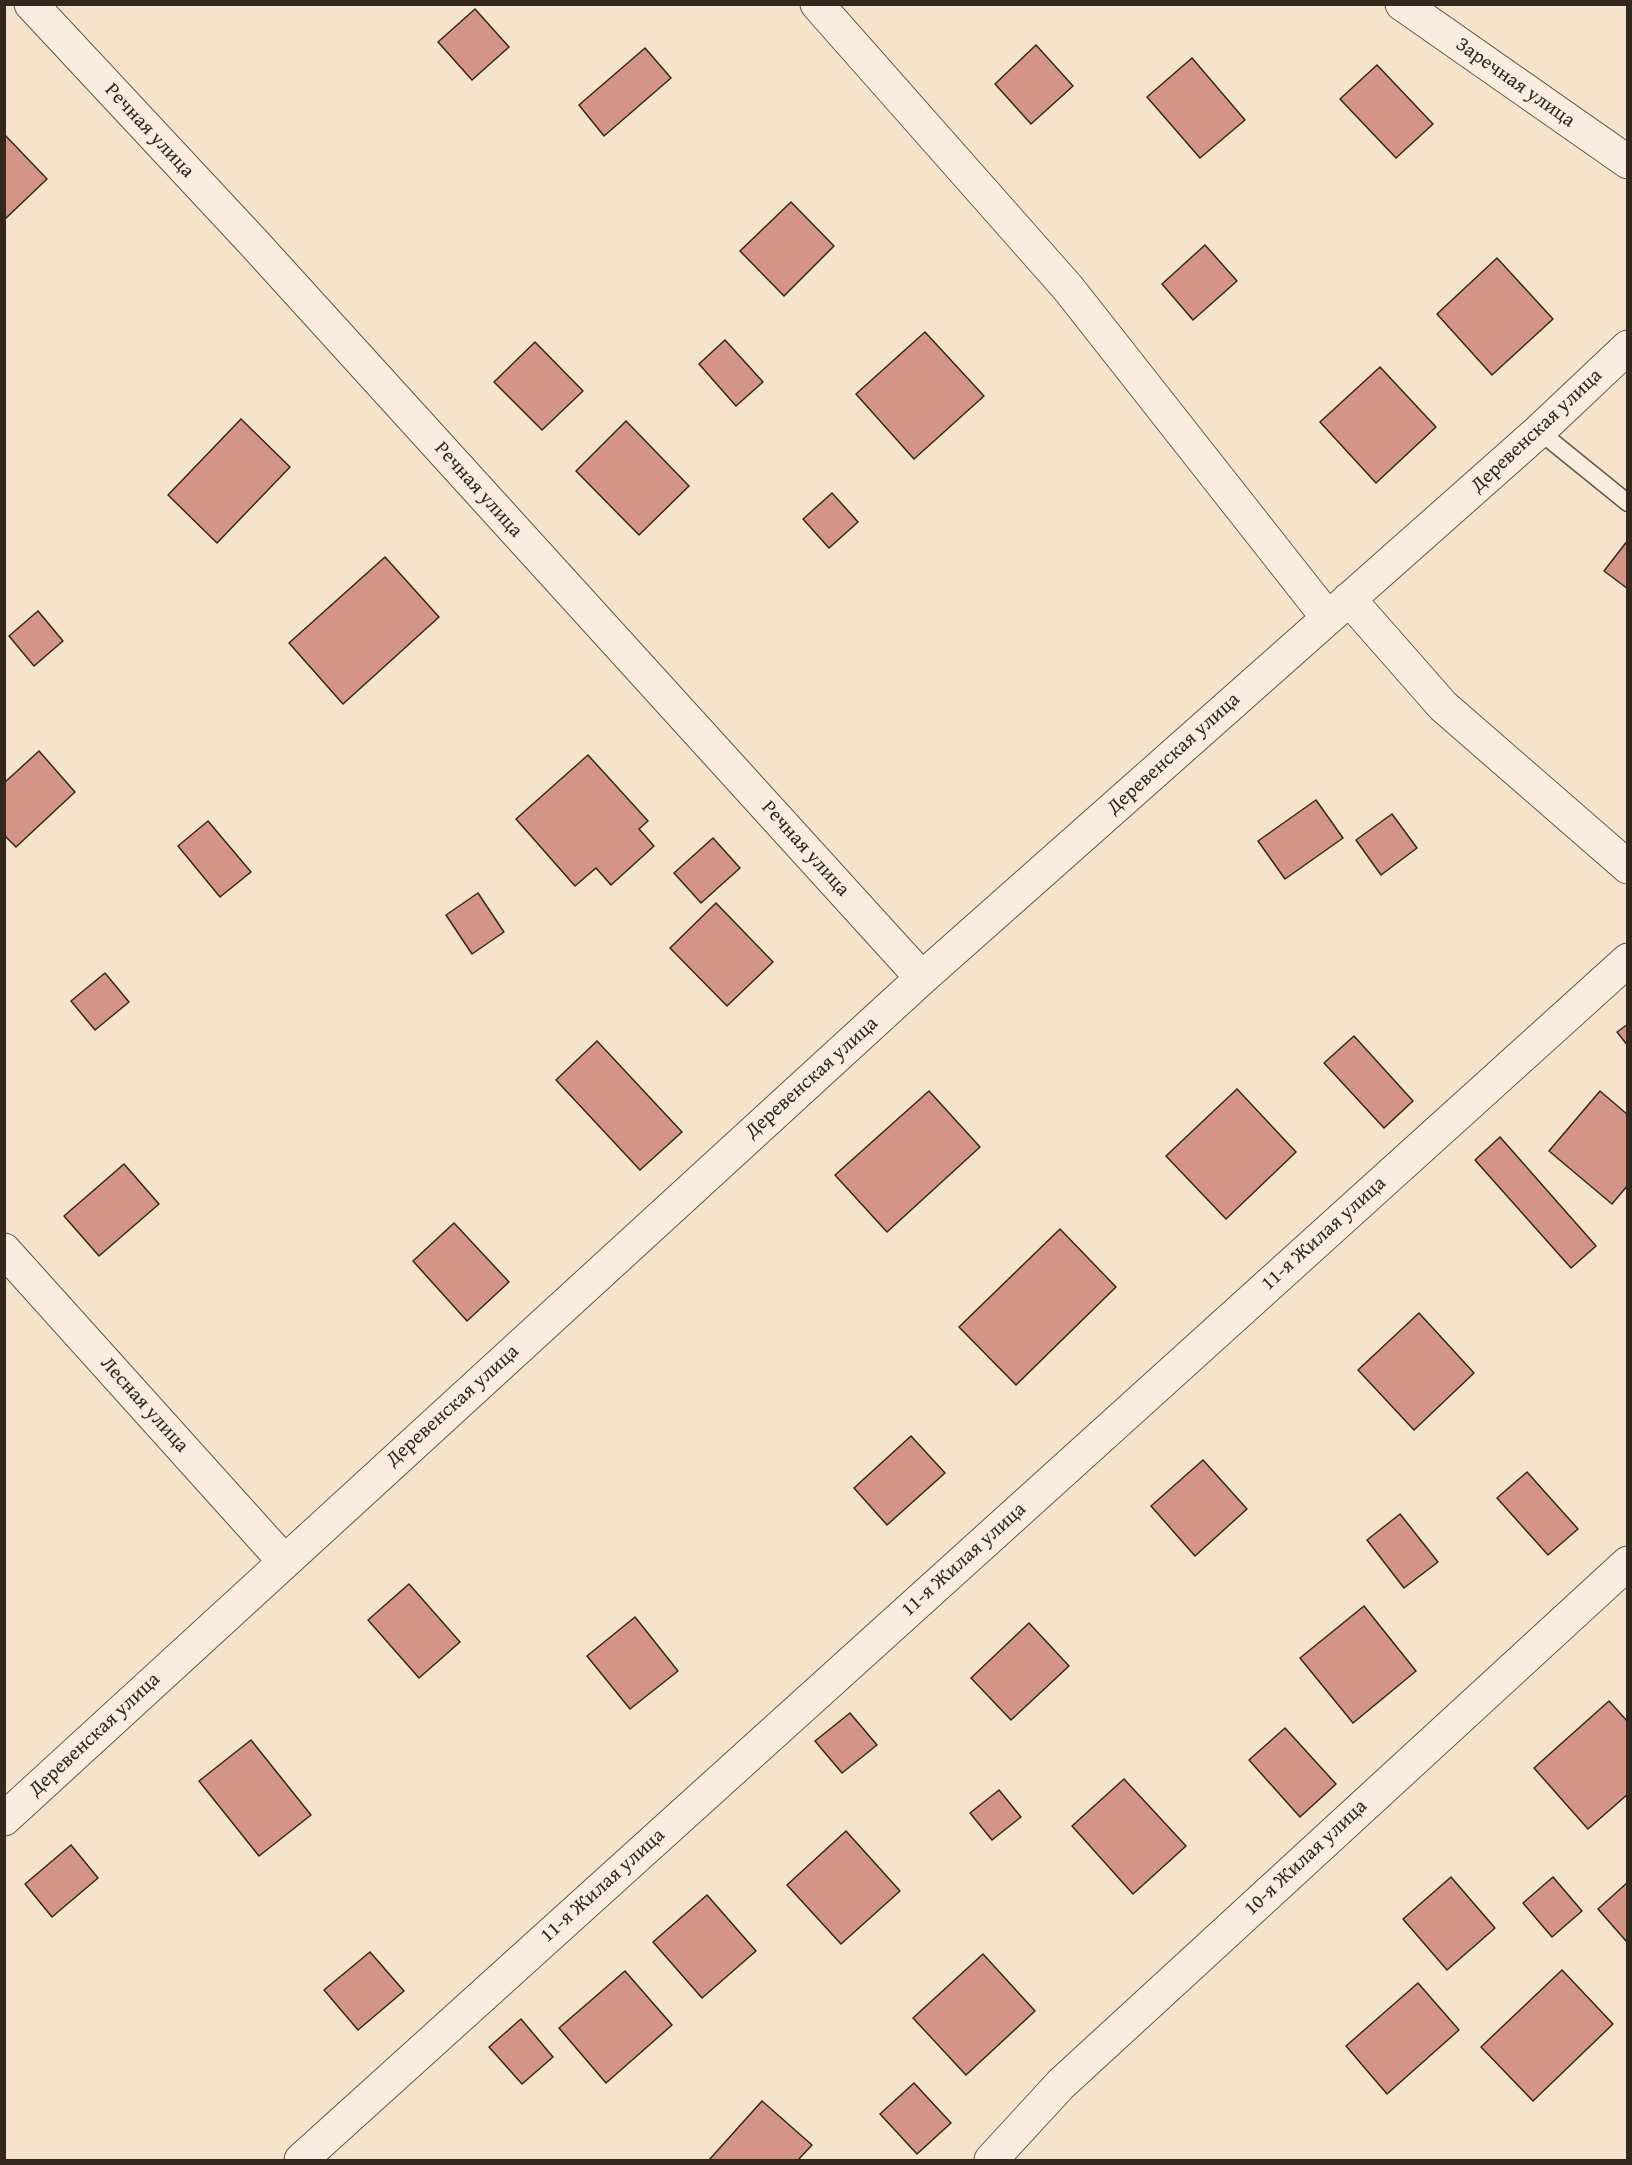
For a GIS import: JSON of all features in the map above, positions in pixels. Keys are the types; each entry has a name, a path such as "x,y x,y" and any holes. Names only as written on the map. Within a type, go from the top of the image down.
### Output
{"street":[{"name":"Речная улица","path":"31,4 253,242 922,978"},
{"name":"Заречная улица","path":"1402,4 1628,162"},
{"path":"831,8 1339,609 1443,706 1628,867"},
{"name":"Деревенская улица","path":"4,1819 284,1560 922,978 1539,431 1628,347"},
{"name":"11-я Жилая улица","path":"301,2160 1628,960"},
{"name":"Лесная улица","path":"4,1250 284,1560"},
{"name":"10-я Жилая улица","path":"991,2160 1061,2084 1628,1563"}],"lane":[{"path":"1539,431 1628,503"}],"building":[{"path":"475,9 509,47 472,80 438,42"},
{"path":"1036,45 1073,86 1031,124 995,84"},
{"path":"645,48 671,78 604,136 579,105"},
{"path":"1192,58 1245,120 1200,158 1147,97"},
{"path":"1377,65 1433,124 1396,158 1340,99"},
{"path":"4,134 47,179 4,220"},
{"path":"791,202 834,246 784,296 740,251"},
{"path":"1205,245 1237,281 1193,320 1162,284"},
{"path":"1497,258 1553,319 1492,375 1437,314"},
{"path":"925,332 984,396 914,459 856,394"},
{"path":"725,340 763,382 736,406 699,364"},
{"path":"535,342 583,391 542,430 494,382"},
{"path":"1380,367 1436,427 1376,483 1320,422"},
{"path":"241,419 290,467 217,543 168,495"},
{"path":"626,421 689,486 639,535 576,471"},
{"path":"832,493 858,522 829,548 803,519"},
{"path":"1628,540 1628,589 1604,571"},
{"path":"385,557 439,617 343,704 289,643"},
{"path":"38,611 63,641 34,666 9,636"},
{"path":"39,751 75,792 16,847 4,835 4,783"},
{"path":"588,755 648,821 639,829 654,846 611,885 596,868 575,886 516,819"},
{"path":"1316,800 1343,838 1285,879 1258,841"},
{"path":"1392,814 1417,848 1381,875 1356,840"},
{"path":"208,821 251,872 220,897 178,846"},
{"path":"713,838 740,868 701,903 674,873"},
{"path":"478,893 504,932 472,954 446,915"},
{"path":"716,903 773,962 727,1006 670,948"},
{"path":"105,973 129,1002 95,1030 71,1001"},
{"path":"1628,1024 1628,1046 1617,1032"},
{"path":"1354,1036 1413,1101 1384,1128 1324,1063"},
{"path":"597,1041 682,1132 640,1170 556,1080"},
{"path":"1237,1089 1296,1152 1226,1219 1166,1156"},
{"path":"929,1091 980,1147 887,1232 835,1175"},
{"path":"1600,1091 1628,1115 1628,1185 1612,1204 1549,1151"},
{"path":"1500,1137 1596,1246 1571,1268 1475,1160"},
{"path":"124,1164 159,1204 99,1256 64,1216"},
{"path":"454,1223 509,1282 467,1321 413,1261"},
{"path":"1060,1229 1116,1287 1016,1385 959,1327"},
{"path":"1419,1313 1474,1373 1414,1430 1358,1370"},
{"path":"911,1436 945,1473 887,1525 854,1488"},
{"path":"1203,1460 1247,1509 1195,1556 1151,1506"},
{"path":"1527,1472 1578,1529 1548,1555 1497,1498"},
{"path":"1400,1514 1438,1562 1404,1588 1367,1540"},
{"path":"409,1584 460,1642 419,1678 368,1620"},
{"path":"1364,1606 1416,1671 1353,1723 1300,1658"},
{"path":"635,1617 678,1671 630,1709 587,1656"},
{"path":"1029,1623 1069,1666 1011,1720 971,1678"},
{"path":"1609,1701 1628,1722 1628,1794 1588,1829 1534,1768"},
{"path":"850,1713 877,1745 842,1773 815,1741"},
{"path":"1285,1728 1336,1784 1300,1817 1249,1760"},
{"path":"251,1740 311,1815 259,1856 199,1781"},
{"path":"1124,1779 1186,1846 1133,1894 1072,1826"},
{"path":"999,1790 1021,1817 992,1840 970,1813"},
{"path":"846,1831 900,1891 841,1944 787,1885"},
{"path":"71,1845 98,1878 52,1917 25,1884"},
{"path":"1451,1877 1495,1928 1447,1970 1403,1919"},
{"path":"1553,1877 1582,1911 1552,1937 1523,1903"},
{"path":"1628,1882 1628,1940 1626,1941 1598,1909"},
{"path":"707,1895 756,1951 702,1998 653,1942"},
{"path":"370,1952 404,1991 358,2030 324,1990"},
{"path":"983,1954 1035,2011 966,2075 913,2018"},
{"path":"1562,1970 1613,2024 1533,2101 1481,2047"},
{"path":"625,1971 672,2025 606,2083 559,2028"},
{"path":"1418,1983 1459,2030 1387,2094 1346,2046"},
{"path":"521,2019 553,2057 522,2084 489,2047"},
{"path":"914,2083 951,2123 917,2154 880,2114"},
{"path":"762,2101 812,2145 798,2160 709,2160"}]}
